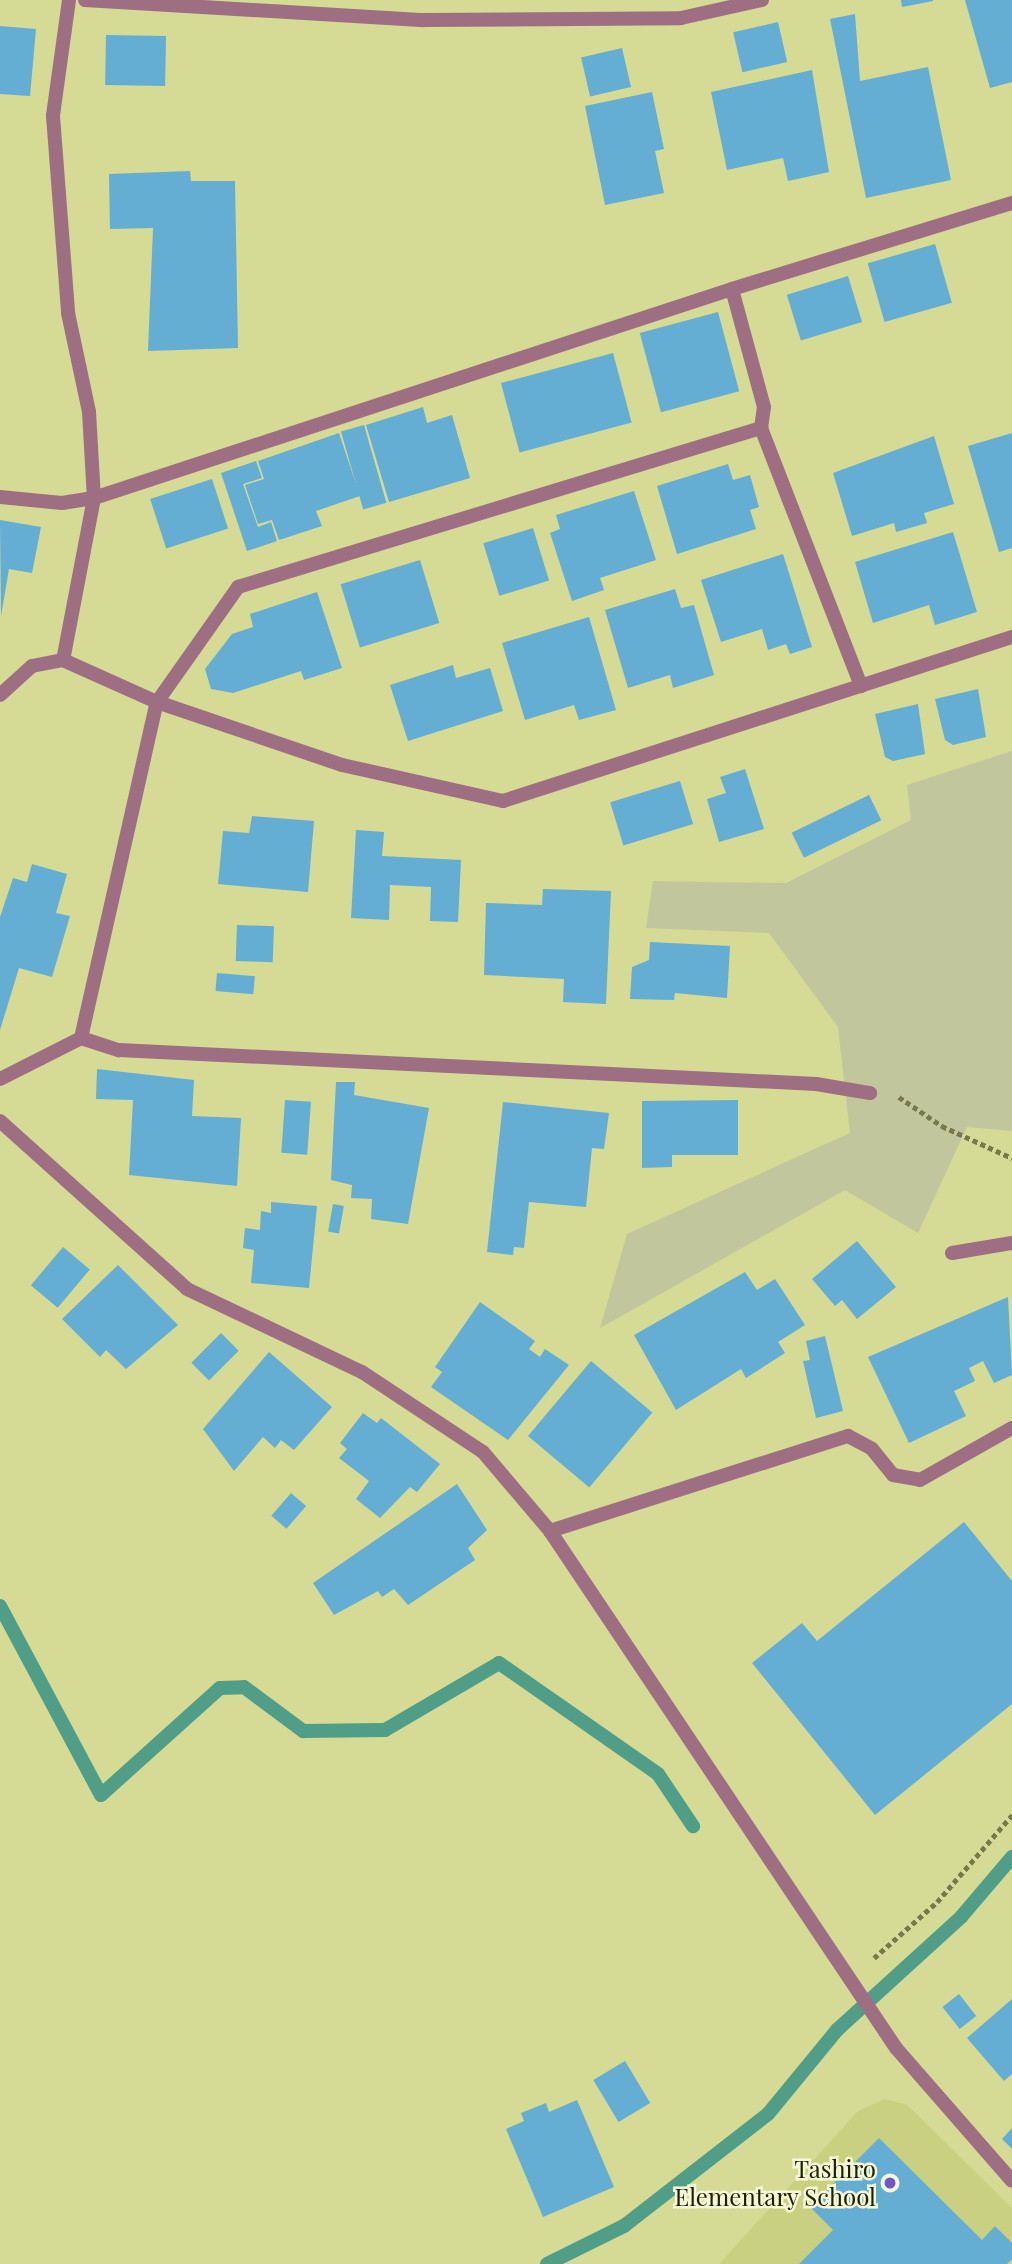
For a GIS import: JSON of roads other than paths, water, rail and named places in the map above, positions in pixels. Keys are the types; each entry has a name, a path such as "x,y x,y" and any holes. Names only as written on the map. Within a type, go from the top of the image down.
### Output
{"street":[{"path":"63,660 94,498 89,412 68,313 53,116 69,0"},
{"path":"85,0 155,2 424,20 681,18 762,0"},
{"path":"0,497 62,503 94,498 732,289 1009,206"},
{"path":"732,289 764,407 761,428 861,686"},
{"path":"81,1038 157,702 238,587 761,428"},
{"path":"0,695 32,666 63,660 157,702 342,765 503,801 1012,637"},
{"path":"0,1079 81,1038 119,1050 816,1084 870,1093"},
{"path":"0,1121 187,1289 362,1372 482,1452 550,1531 876,2019 944,2109 1012,2181"},
{"path":"952,1253 1012,1243"},
{"path":"550,1531 848,1436 872,1449 892,1475 920,1480 1012,1428"}],"waterway":[{"path":"0,1606 101,1795 220,1688 244,1687 303,1731 385,1730 499,1663 658,1774 693,1826"},
{"path":"547,2264 624,2226 768,2114 837,2030 961,1917 1012,1857"}],"place":[{"name":"Tashiro Elementary School","path":"890,2183"}]}
